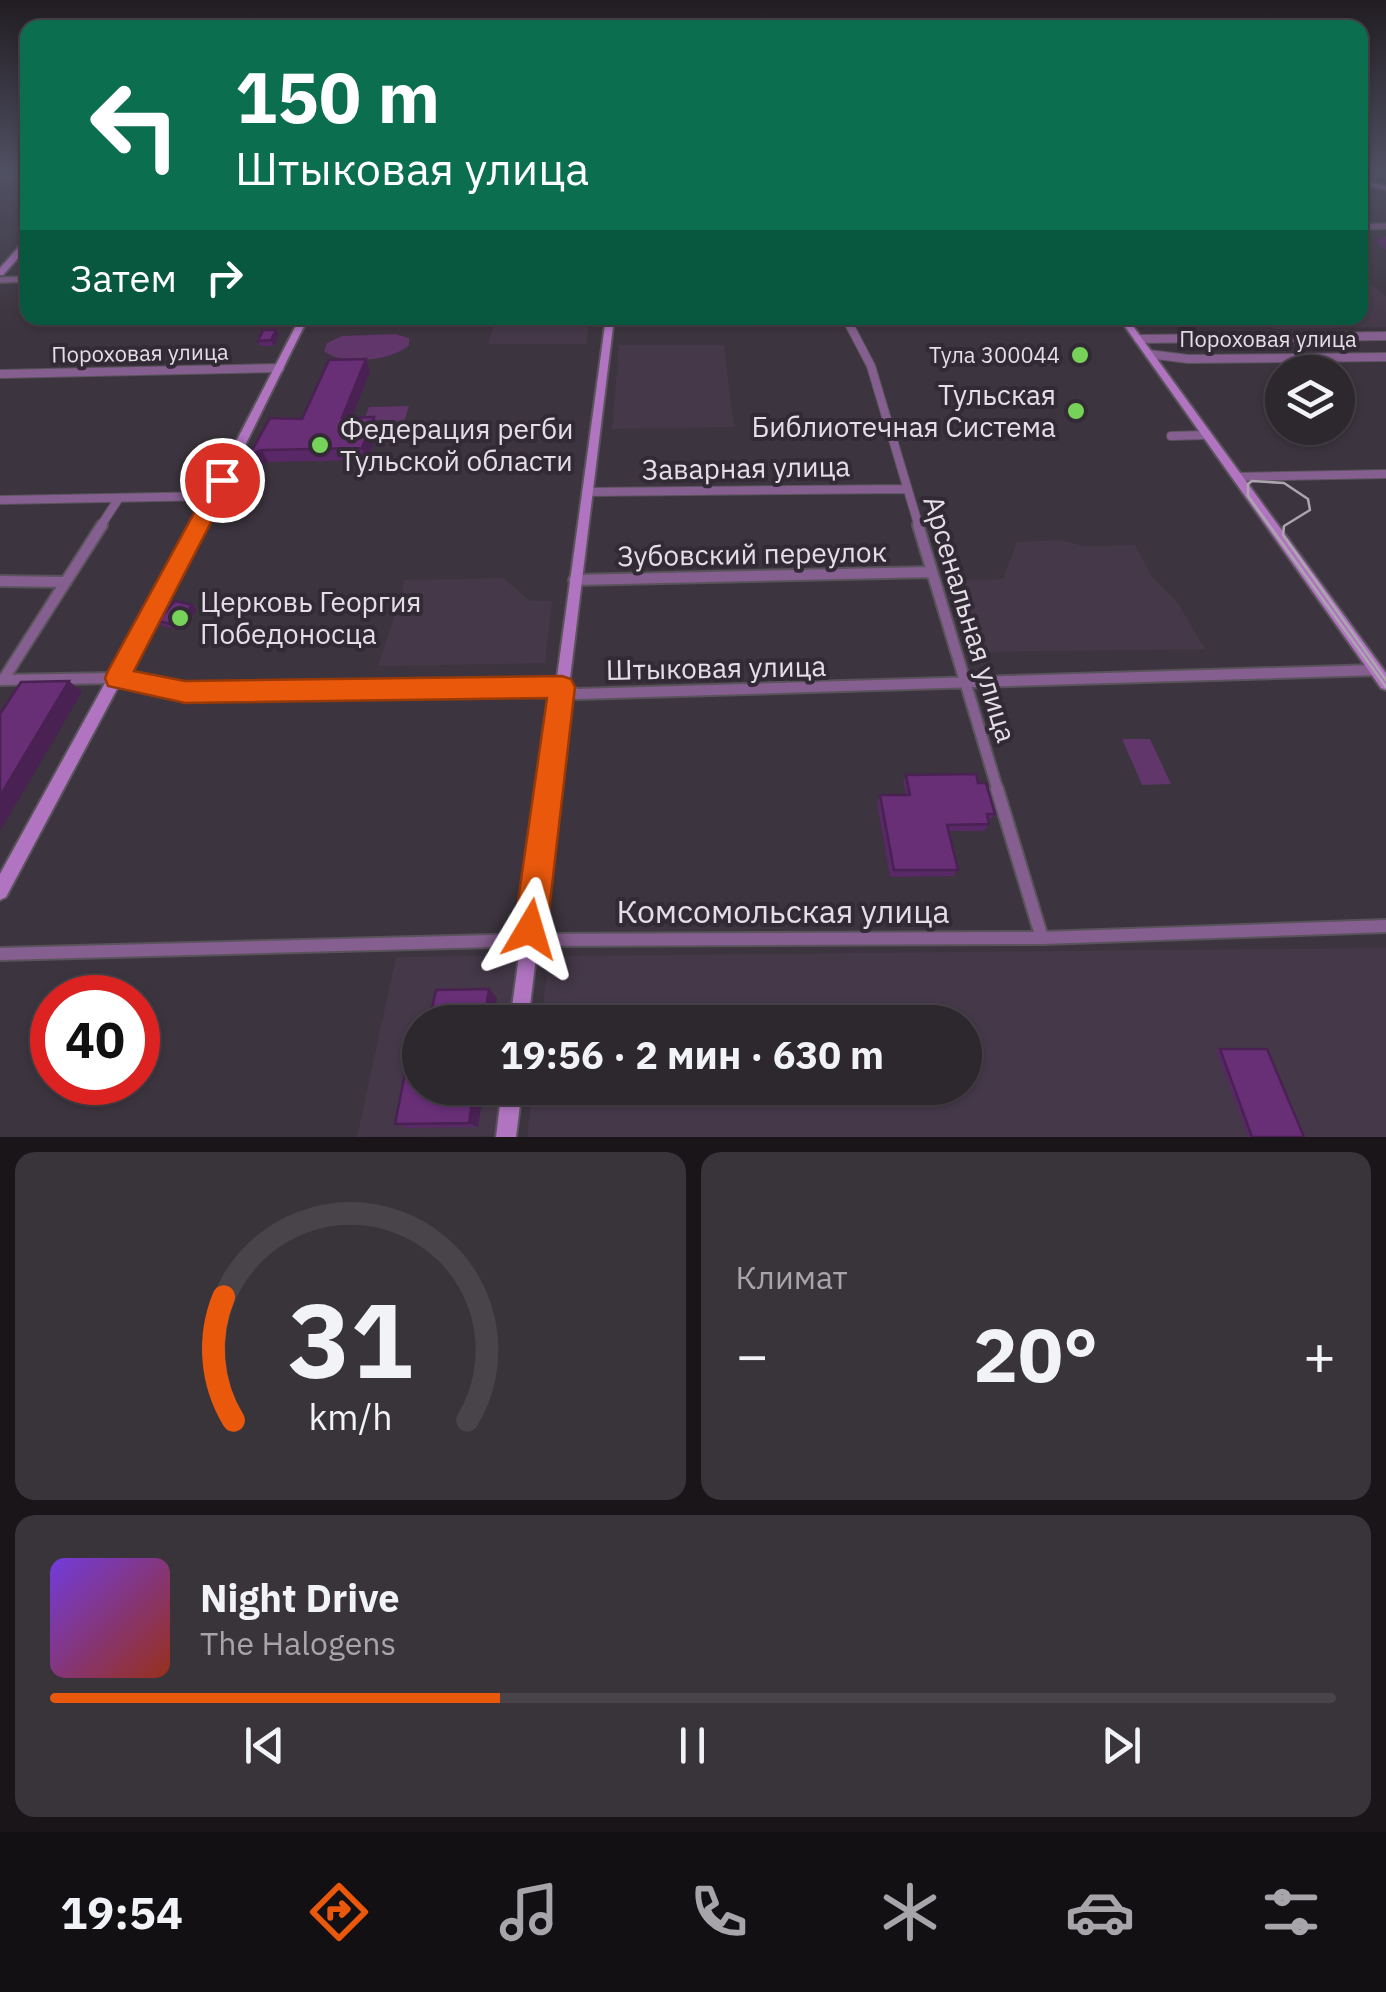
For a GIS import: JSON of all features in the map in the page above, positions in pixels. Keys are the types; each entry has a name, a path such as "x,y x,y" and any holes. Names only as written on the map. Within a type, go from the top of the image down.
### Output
{"main road":[{"path":"0,276 20,252"},
{"path":"0,891 118,678 301,325"},
{"path":"522,1005 609,325"},
{"path":"1128,325 1386,684"},
{"path":"506,1137 510,1105"}],"street":[{"name":"Арсенальная улица","path":"849,325 871,366 1042,938"},
{"name":"Пороховая улица","path":"1138,339 1386,336"},
{"name":"Пороховая улица","path":"1149,354 1188,359 1386,357"},
{"name":"Пороховая улица","path":"0,374 280,368"},
{"path":"1171,436 1208,436"},
{"path":"1237,477 1386,474"},
{"name":"Заварная улица","path":"586,492 905,489"},
{"path":"0,500 214,496"},
{"path":"2,680 119,498"},
{"name":"Зубовский переулок","path":"574,580 930,572"},
{"path":"0,581 66,582"},
{"name":"Штыковая улица","path":"2,680 118,678 185,692 562,687 577,694 1376,670"},
{"name":"Комсомольская улица","path":"0,954 529,940 1042,938 1386,926"}],"shaded area":[{"path":"1368,281 1386,296 1386,327 1275,329 1271,325 1368,325"},
{"path":"494,325 589,325 586,344 488,344"},
{"path":"395,334 409,338 409,345 380,358 342,359 324,351 327,343 342,336"},
{"path":"619,345 724,345 734,427 612,429"},
{"path":"409,406 397,443 379,444 387,420 364,420 369,407"},
{"path":"1060,540 1084,546 1135,545 1152,577 1177,602 1205,649 971,652 947,581 1003,579 1017,542"},
{"path":"503,578 530,601 552,601 545,663 378,666 397,607 401,605 404,580"},
{"path":"1122,739 1150,739 1171,784 1142,785"},
{"path":"1386,948 1386,1137 527,1137 531,1105 982,1105 982,1005 543,1005 549,956"},
{"path":"521,955 515,1005 402,1005 402,1105 503,1105 500,1136 357,1137 396,957"}],"building":[{"path":"263,330 276,330 271,340 258,341"},
{"path":"366,359 342,418 374,417 362,448 262,450 250,454 270,418 302,419 329,360"},
{"path":"175,601 192,605 175,625 158,621"},
{"path":"69,681 0,796 0,714 21,682"},
{"path":"976,774 978,783 986,783 995,814 987,814 989,824 947,825 958,870 894,870 880,795 910,795 906,775"},
{"path":"489,989 487,1005 433,1005 436,990"},
{"path":"1220,1049 1267,1049 1304,1137 1252,1137"},
{"path":"402,1088 402,1105 472,1105 469,1123 395,1124"}],"tram line":[{"path":"1386,680 1283,535 1284,526 1310,510 1308,499 1284,483 1252,481 1248,484 1248,496 1386,687"}],"place":[{"name":"Тула 300044","path":"1080,355"},
{"name":"Тульская Библиотечная Система","path":"1076,411"},
{"name":"Федерация регби Тульской области","path":"320,445"},
{"name":"Церковь Георгия Победоносца","path":"180,618"}],"route":[{"path":"222,480 118,678 185,692 562,687 530,929"}]}
